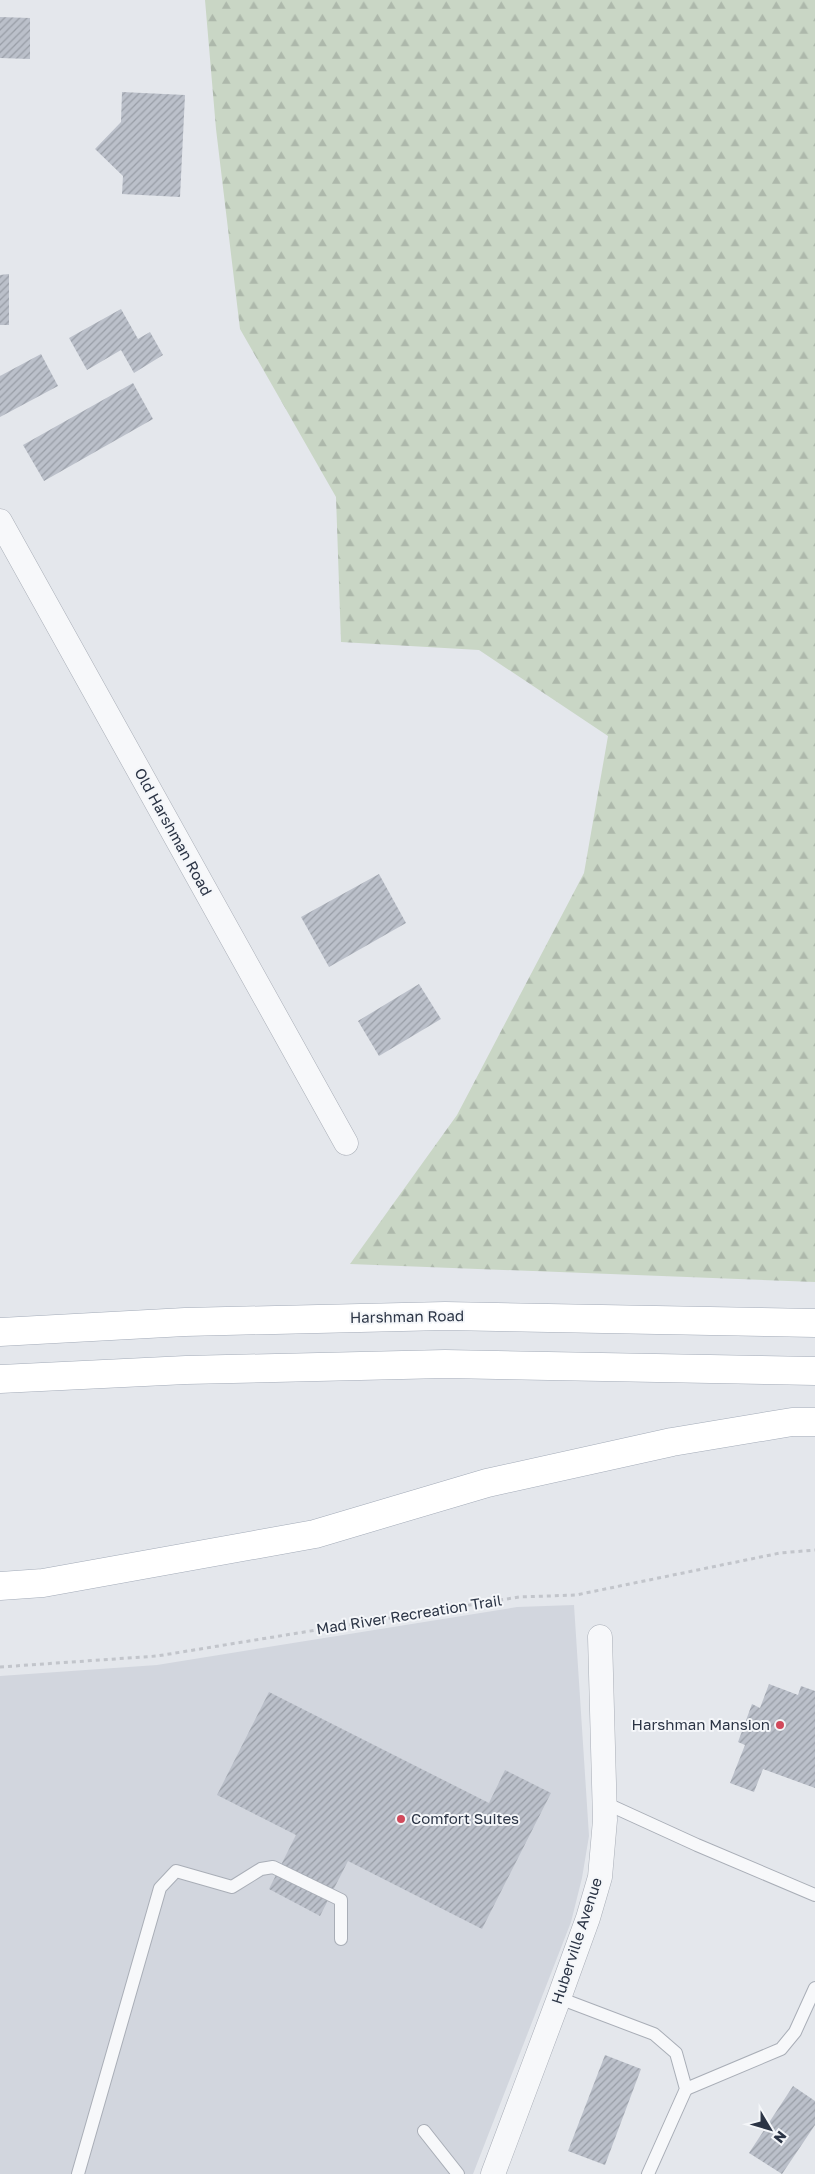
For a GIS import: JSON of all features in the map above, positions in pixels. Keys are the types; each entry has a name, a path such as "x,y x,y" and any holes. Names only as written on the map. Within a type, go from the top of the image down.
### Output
{"main road":[{"name":"Harshman Road","path":"0,1332 185,1322 445,1316 815,1323"},
{"path":"0,1379 186,1370 445,1364 815,1371"},
{"path":"0,1586 43,1583 315,1534 487,1483 672,1442 792,1422 815,1422"}],"street":[{"name":"Old Harshman Road","path":"0,521 346,1143"},
{"name":"Huberville Avenue","path":"493,2174 588,1918 600,1876 605,1803 600,1637"}],"lane":[{"path":"605,1803 697,1845 815,1895"},
{"path":"78,2174 160,1888 176,1871 232,1887 261,1869 274,1867 341,1900 341,1939"},
{"path":"686,2088 781,2049 795,2032 815,1988"},
{"path":"559,1998 654,2034 676,2053 686,2088 648,2174"},
{"path":"424,2131 458,2174"}],"path":[{"name":"Mad River Recreation Trail","path":"0,1667 157,1656 519,1597 576,1595 780,1553 815,1550"}],"shaded area":[{"path":"574,1605 589,1836 582,1878 571,1922 473,2174 0,2174 0,1676 157,1665 517,1607"}],"green space":[{"path":"205,0 815,0 815,1282 350,1264 457,1115 584,873 608,736 479,650 341,642 336,497 240,329 216,129"}],"building":[{"path":"0,17 30,18 30,59 0,58"},
{"path":"122,92 185,95 180,197 122,194 123,176 95,149 121,122"},
{"path":"9,274 9,325 0,325 0,275"},
{"path":"121,309 138,339 150,332 163,355 134,373 121,350 87,370 69,338"},
{"path":"41,354 58,386 0,417 0,376"},
{"path":"133,383 153,419 44,481 23,445"},
{"path":"379,874 406,923 329,967 301,917"},
{"path":"419,984 441,1019 379,1056 358,1021"},
{"name":"Harshman Mansion","path":"769,1684 798,1695 801,1686 815,1691 815,1788 763,1769 754,1792 730,1783 745,1745 738,1742 752,1704 760,1708"},
{"name":"Comfort Suites","path":"269,1692 489,1803 505,1770 551,1793 482,1929 348,1861 320,1916 269,1889 296,1835 217,1795"},
{"path":"605,2055 641,2069 605,2165 568,2151"},
{"path":"793,2086 815,2101 815,2125 782,2174 749,2153"}],"place":[{"name":"Harshman Mansion","path":"780,1725"},
{"name":"Comfort Suites","path":"401,1819"}]}
